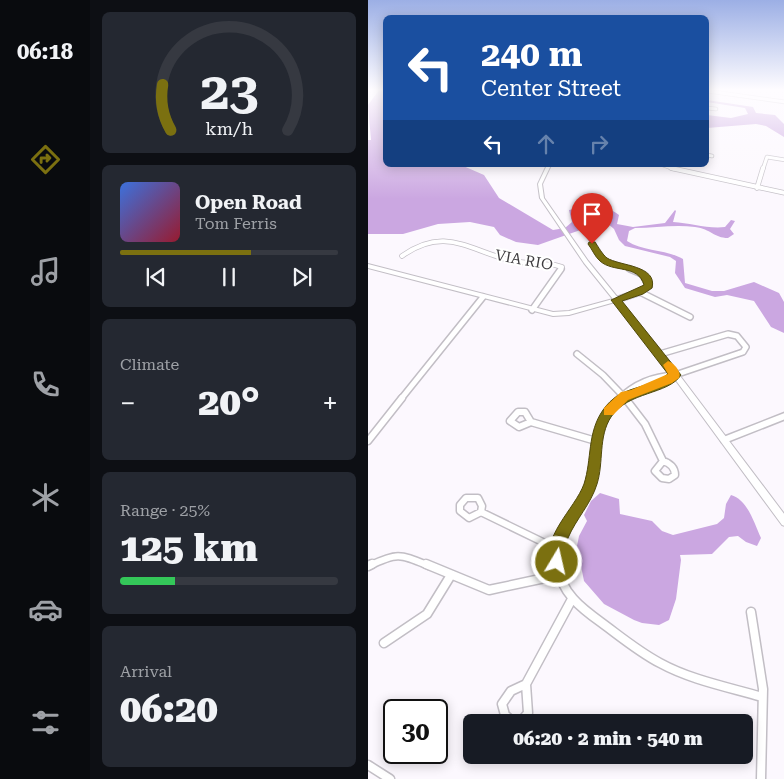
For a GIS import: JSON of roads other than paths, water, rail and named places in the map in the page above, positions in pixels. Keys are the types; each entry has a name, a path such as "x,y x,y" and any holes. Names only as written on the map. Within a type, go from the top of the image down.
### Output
{"street":[{"path":"757,188 767,157 784,160"},
{"path":"548,167 540,184 542,198 616,300 660,354 784,522"},
{"path":"668,167 784,193"},
{"path":"368,266 553,314 569,313 616,300 640,292 649,286 647,280 639,271 604,260 588,235"},
{"name":"VIA RIO","path":"402,256 424,244 449,242 467,244 507,260 541,262 562,267 532,310"},
{"path":"640,292 690,318"},
{"path":"369,438 483,296"},
{"path":"660,354 728,334 737,336 746,347 743,352 675,375 668,380 632,395 625,395 607,413 596,441 591,484 580,507 562,534 558,549 559,576 572,599 648,656 668,667 762,697"},
{"path":"577,354 625,395 658,449 663,461"},
{"path":"724,440 784,416"},
{"path":"530,422 596,441"},
{"path":"481,512 558,549"},
{"path":"368,566 384,558 404,555 482,588 496,590 559,576"},
{"path":"384,643 427,614 451,575"},
{"path":"526,684 572,599"},
{"path":"752,612 762,697 761,779"},
{"path":"368,765 390,779"}]}
